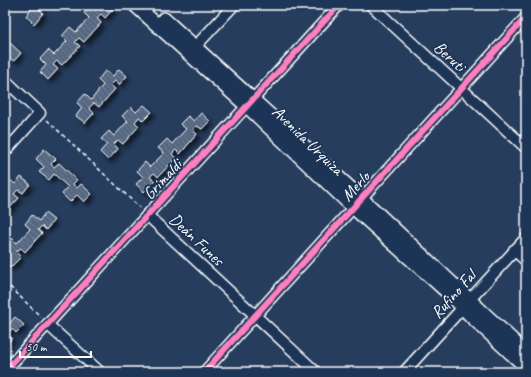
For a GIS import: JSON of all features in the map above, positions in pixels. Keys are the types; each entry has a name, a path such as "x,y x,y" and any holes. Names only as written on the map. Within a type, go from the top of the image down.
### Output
{"main road":[{"name":"Avenida Urquiza","path":"135,5 250,103 358,203 453,296 466,304 526,353"},
{"name":"Avenida Urquiza","path":"148,5 195,47 250,103"},
{"name":"Avenida Urquiza","path":"466,304 526,367"}],"street":[{"path":"195,47 234,5"},
{"name":"Beruti","path":"370,5 526,148"},
{"name":"Grimaldi","path":"5,371 250,103 333,7"},
{"name":"Merlo","path":"204,372 526,17"},
{"path":"5,80 40,113 5,152"},
{"name":"Deán Funes","path":"147,215 316,372"},
{"name":"Rufino Fal","path":"404,372 526,238"},
{"path":"514,250 526,261"},
{"path":"47,324 100,372"}],"path":[{"path":"5,282 47,324"}],"building":[{"path":"28,5 43,5 39,9 43,13 34,24 26,16 31,9"},
{"path":"91,5 97,9 101,5 108,5 113,9 105,18 101,14 97,18 101,23 84,42 79,38 75,42 80,46 62,65 57,61 53,65 58,69 48,80 40,72 46,65 40,59 48,50 54,55 67,41 62,36 70,27 76,32 89,18 84,13"},
{"path":"10,43 21,53 14,61 6,55 5,56 5,47"},
{"path":"119,69 127,76 119,85 115,81 111,85 115,89 99,107 94,103 89,108 94,113 85,123 76,116 82,108 77,103 85,94 91,100 103,85 98,80 105,71 113,76"},
{"path":"144,105 152,112 143,121 139,117 135,122 139,126 123,144 118,140 114,144 118,149 108,160 100,152 107,144 101,139 109,131 114,136 128,121 122,116 131,107 136,112"},
{"path":"201,113 210,121 202,129 197,126 193,130 197,134 180,154 176,150 172,154 176,158 158,177 154,173 150,177 155,181 144,192 136,184 143,177 137,171 145,162 150,167 164,153 158,148 167,139 172,144 186,129 180,124 188,116 194,121"},
{"path":"44,149 56,159 51,164 54,167 59,163 77,180 73,184 77,188 81,184 92,194 84,202 77,195 70,202 62,194 68,187 54,174 49,180 39,172 44,167 36,159"},
{"path":"21,177 30,184 23,193 18,190 14,194 19,198 5,213 5,195 7,193 5,191 5,183 9,179 15,184"},
{"path":"45,213 54,220 46,230 42,226 38,230 42,233 25,252 21,248 16,252 21,257 10,268 5,263 5,258 9,253 5,249 5,246 12,238 17,243 30,229 25,224 32,215 39,221"},
{"path":"15,317 24,325 16,333 12,329 7,334 12,338 5,346 5,322 8,325"}],"cycle path":[{"path":"5,371 339,5"},
{"path":"204,372 526,17"}]}
